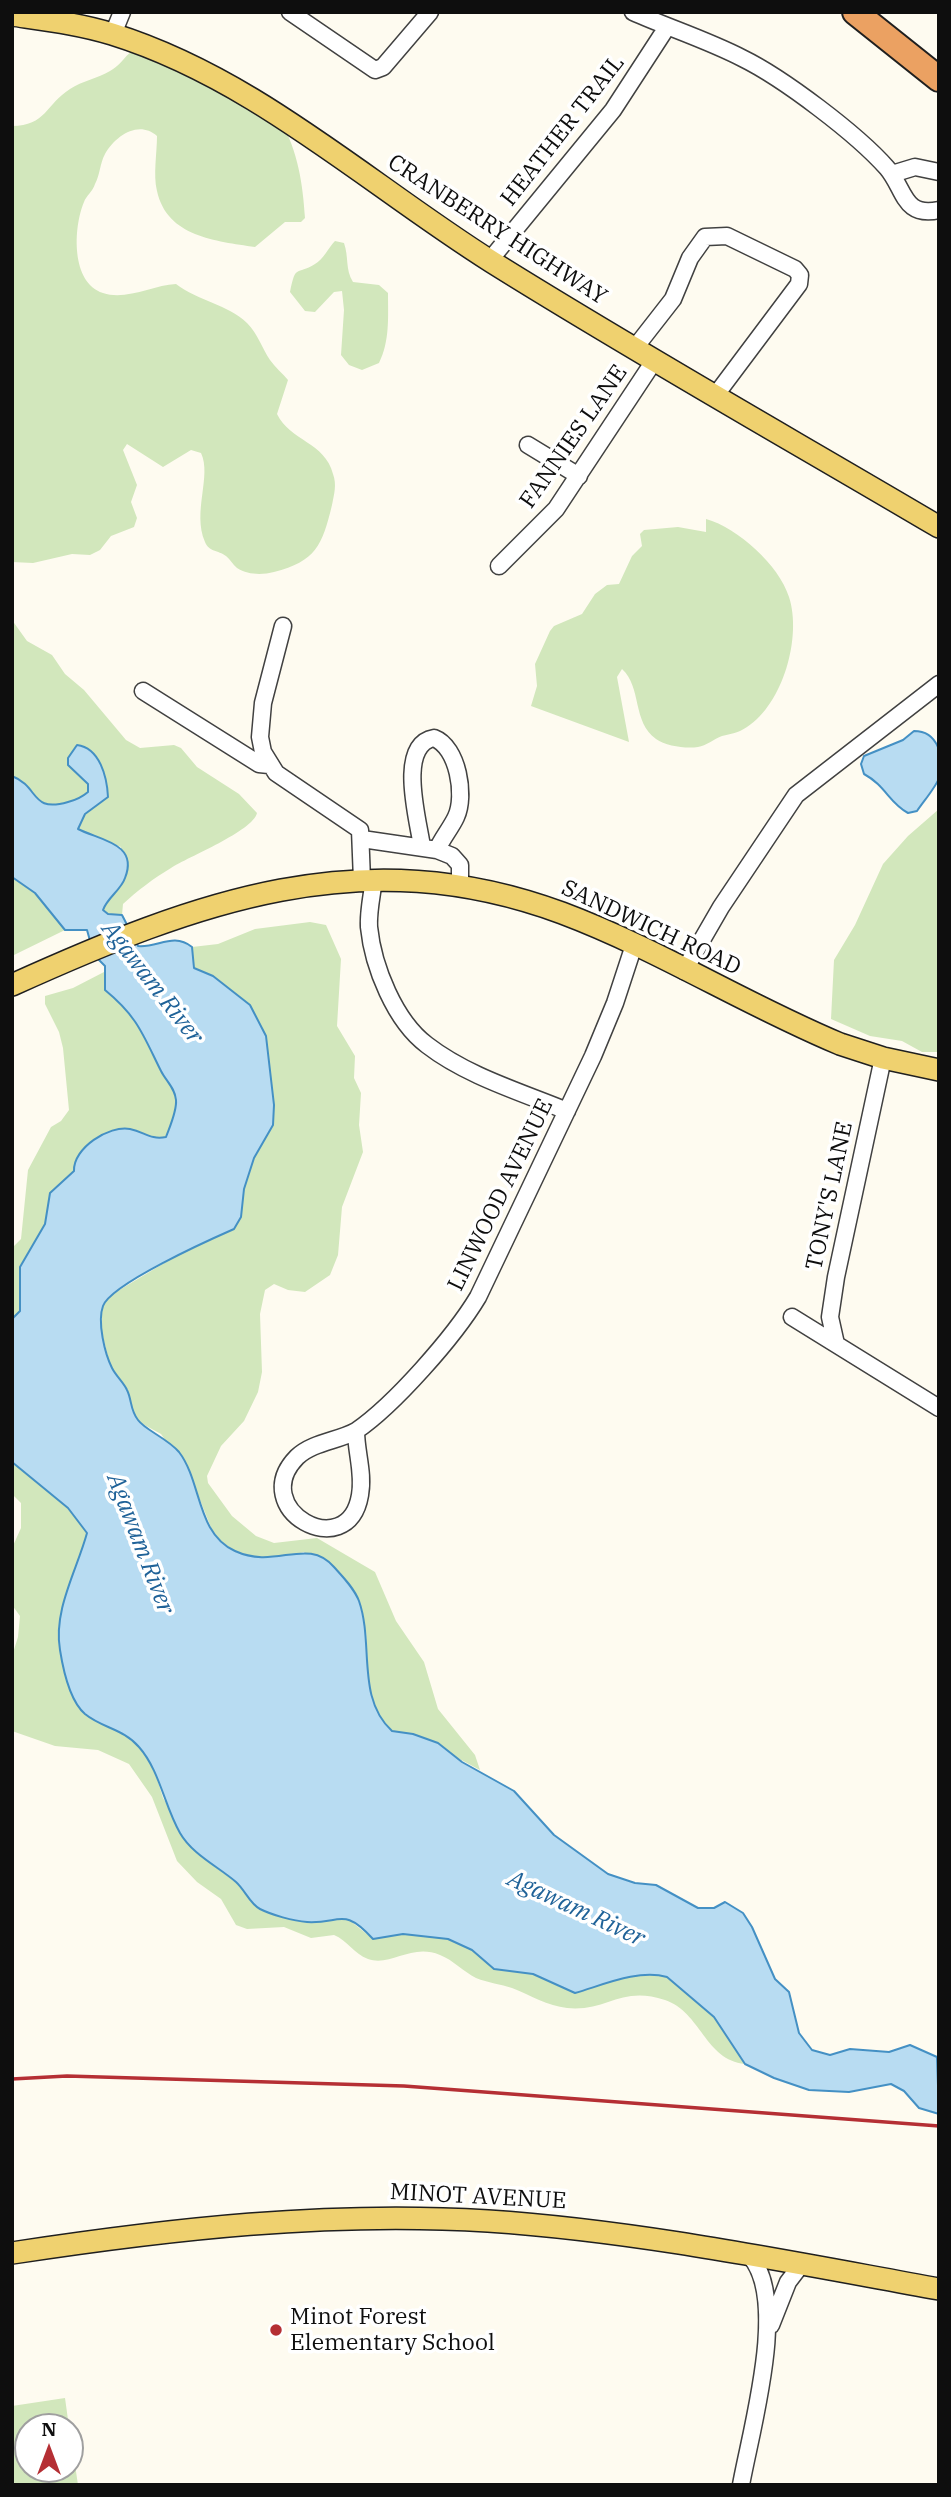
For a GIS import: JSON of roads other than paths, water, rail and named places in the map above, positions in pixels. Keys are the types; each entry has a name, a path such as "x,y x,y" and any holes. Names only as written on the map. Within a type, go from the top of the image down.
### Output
{"highway":[{"path":"855,12 939,79"}],"main road":[{"name":"CRANBERRY HIGHWAY","path":"12,15 113,34 173,57 236,90 489,260 634,349 939,527"},
{"name":"SANDWICH ROAD","path":"12,985 134,935 236,898 310,884 368,880 460,886 547,908 634,945 822,1036 883,1058 939,1070"},
{"name":"MINOT AVENUE","path":"12,2253 209,2227 369,2218 486,2221 564,2228 750,2256 939,2289"}],"street":[{"path":"113,34 122,12"},
{"path":"290,12 375,70 383,67 430,12"},
{"path":"634,12 751,62 841,128 892,174 913,207 922,212 939,210"},
{"name":"HEATHER TRAIL","path":"489,260 613,110 667,27"},
{"path":"892,174 915,167 939,172"},
{"path":"634,349 673,299 698,244 705,237 727,236 800,275 796,289 715,396"},
{"name":"FANNIES LANE","path":"499,566 545,522 654,360"},
{"path":"528,445 579,475"},
{"path":"283,626 261,715 261,745 269,765 286,780 355,825 362,839 368,880 369,927 378,964 397,1008 414,1033 436,1052 567,1111"},
{"path":"684,971 721,907 796,795 939,684"},
{"path":"143,691 259,764 269,765"},
{"path":"434,738 444,745 453,760 459,790 457,815 430,848 412,782 419,751 425,742 434,738"},
{"path":"362,839 430,848 457,860 462,872 460,886"},
{"name":"LINWOOD AVENUE","path":"356,1430 361,1485 354,1511 338,1526 321,1528 303,1523 290,1511 285,1496 286,1480 294,1462 305,1451 356,1430 397,1393 471,1309 518,1219 567,1111 615,1003 634,945"},
{"name":"TONY'S LANE","path":"836,1344 830,1317 835,1277 883,1058"},
{"path":"792,1317 939,1408"},
{"path":"750,2256 761,2269 765,2281 769,2330"},
{"path":"741,2485 769,2330 788,2282 801,2265"}],"water":[{"path":"914,731 929,735 934,740 940,754 941,770 935,786 917,811 908,813 864,774 861,764 864,756 903,740"},
{"name":"Agawam River","path":"77,745 85,747 97,757 104,773 108,797 85,814 78,829 115,845 127,857 125,878 103,910 108,914 122,915 138,946 178,941 192,947 194,968 213,976 250,1005 266,1036 274,1105 273,1125 254,1158 244,1189 241,1217 234,1229 141,1275 123,1286 103,1306 101,1329 107,1355 127,1390 135,1416 141,1424 169,1442 179,1452 192,1478 206,1520 222,1543 250,1556 313,1554 324,1558 348,1583 359,1601 363,1618 374,1703 381,1718 392,1731 413,1734 438,1743 462,1762 514,1791 554,1835 608,1874 635,1883 656,1885 698,1908 714,1908 725,1902 743,1913 775,1979 789,1992 799,2033 812,2050 830,2055 850,2049 889,2052 910,2045 937,2057 939,2114 919,2108 904,2091 891,2084 849,2092 809,2090 745,2064 714,2017 667,1977 633,1976 575,1993 533,1974 494,1969 472,1950 448,1939 403,1934 373,1939 348,1920 301,1921 260,1909 236,1882 198,1854 185,1840 157,1777 139,1747 127,1736 85,1714 75,1701 65,1675 60,1650 60,1620 67,1590 87,1533 68,1508 12,1462 12,1319 20,1311 20,1267 45,1224 50,1193 74,1171 79,1154 103,1134 122,1129 166,1137 176,1104 174,1092 139,1027 105,990 105,966 94,955 87,930 65,930 35,893 12,877 12,776 27,786 41,802 47,804 78,798 88,792 88,784 68,765 68,758"}],"railway":[{"path":"12,2079 67,2076 404,2086 939,2126"}],"place":[{"name":"Minot Forest Elementary School","path":"276,2330"}]}
